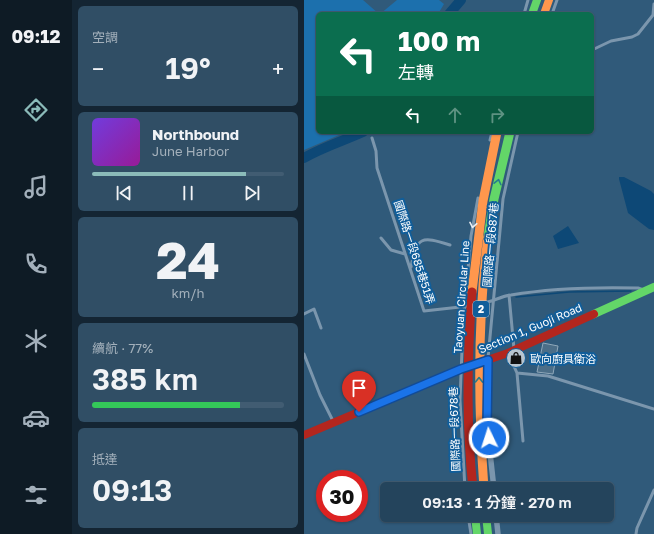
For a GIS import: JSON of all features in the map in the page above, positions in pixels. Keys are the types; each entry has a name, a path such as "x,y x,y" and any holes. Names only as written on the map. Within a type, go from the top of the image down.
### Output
{"main road":[{"path":"533,12 537,0"},
{"path":"545,12 549,0"},
{"name":"Taoyuan Circular Line","path":"472,482 470,461 470,329 479,219 497,134"},
{"name":"Taoyuan Circular Line","path":"483,482 479,441 478,381 482,285 490,220 510,134"},
{"name":"Section 1, Guoji Road","path":"304,435 461,369 511,352 650,289"},
{"path":"476,522 477,534"},
{"path":"487,522 488,534"}],"street":[{"path":"488,360 487,425 493,482"},
{"path":"497,522 498,534"}],"lane":[{"path":"525,12 528,0"},
{"path":"553,12 557,0"},
{"path":"594,49 611,41 632,37 638,34 653,15 654,4"},
{"path":"489,147 492,134"},
{"name":"國際路一段687巷","path":"488,360 503,199 518,134"},
{"name":"國際路一段685巷51弄","path":"372,138 376,151 377,168 424,311 493,301 509,295 584,287 650,289"},
{"name":"國際路一段678巷","path":"465,482 460,400 461,369 471,236 480,192"},
{"path":"381,238 391,250 405,254"},
{"path":"410,269 414,249 420,242 429,238 450,245"},
{"path":"509,295 511,352 517,373 523,441"},
{"path":"304,314 314,309 321,328"},
{"path":"305,357 320,395 334,423"},
{"path":"517,373 548,376 654,409"},
{"path":"636,534 637,528 654,490"},
{"path":"469,522 471,534"}],"shaded area":[{"path":"304,0 363,0 377,12 316,12 316,134 341,134 304,150"},
{"path":"397,0 439,0 444,4 439,12 382,12"},
{"path":"619,177 624,177 654,194 654,230 649,229 628,213"},
{"path":"568,226 579,243 558,249 553,236"}],"building":[{"path":"543,343 558,346 553,374 537,372"}],"waterway":[{"path":"451,12 461,0"},
{"path":"304,158 358,134"},
{"path":"516,297 569,292 631,291"}],"traffic: fast":[{"path":"533,12 537,0"},
{"path":"488,237 494,199 510,134"},
{"path":"594,314 654,287"},
{"path":"476,522 477,534"},
{"path":"487,522 488,534"}],"traffic: slow":[{"path":"545,12 549,0"},
{"path":"472,292 483,201 497,134"},
{"path":"484,482 480,394 480,332 484,268 488,237"}],"traffic: jam":[{"path":"472,292 469,341 468,415 472,482"},
{"path":"304,435 461,369 508,353 594,314"}],"place":[{"name":"歐向廚具衛浴","path":"516,358"}],"route":[{"path":"359,412 461,369 488,360 487,425 489,438"}]}
